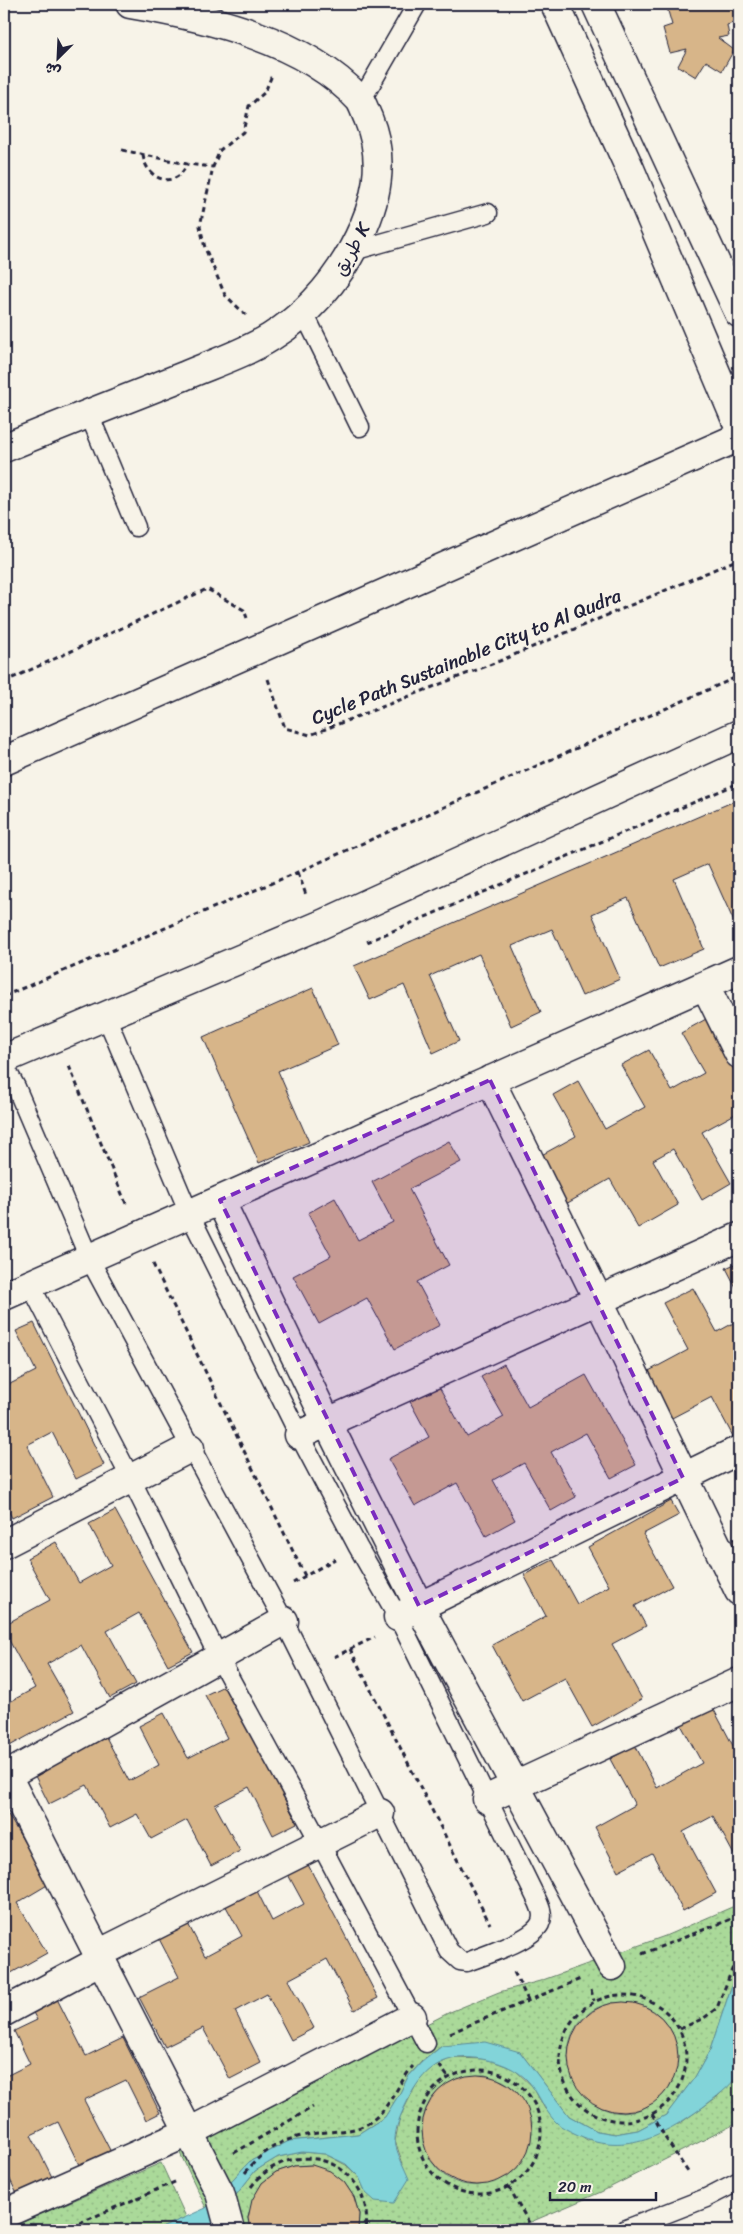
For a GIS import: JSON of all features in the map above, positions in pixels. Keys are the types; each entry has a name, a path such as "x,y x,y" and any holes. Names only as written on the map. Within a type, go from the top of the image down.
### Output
{"street":[{"name":"طريق K","path":"4,445 90,414 270,338 304,313 332,284 354,251 369,214 378,176 376,137 361,101 326,70 284,48 205,20 166,7 130,4"},
{"path":"554,4 630,169 739,427"},
{"path":"596,4 739,313"},
{"path":"4,761 739,438"},
{"path":"4,1059 327,922 739,734"},
{"path":"4,1296 739,970"},
{"path":"705,985 739,1054"},
{"path":"490,1080 739,1591"},
{"path":"220,1200 326,1422 406,1616 516,1786 612,1966"},
{"path":"299,1435 739,1237"},
{"path":"4,1544 190,1448"},
{"path":"406,1616 739,1450"},
{"path":"230,2230 220,2193 208,2168 5,1775 284,1622"},
{"path":"487,1799 739,1682"},
{"path":"4,2012 100,1957 380,1813"},
{"path":"4,2214 189,2132 412,2017"}],"lane":[{"path":"361,101 417,4"},
{"path":"354,251 488,213"},
{"path":"304,313 360,427"},
{"path":"90,414 136,527"},
{"path":"4,1065 16,1087 89,1258 284,1622 453,1957 467,1962 502,1948 533,1933 540,1924 542,1913 487,1799 406,1616 358,1546 299,1435 189,1214 106,1016"},
{"path":"30,1284 131,1479 219,1658 426,2043"},
{"path":"624,2230 706,2198 739,2181"}],"path":[{"path":"270,338 225,295 205,248 200,226 213,167 220,150 243,132 249,106 265,92 284,48"},
{"path":"122,150 187,164 213,167"},
{"path":"143,155 146,166 151,173 164,180 178,178 184,172 187,164"},
{"name":"Cycle Path Sustainable City to Al Qudra","path":"4,682 207,590 244,610 285,728 310,735 502,660 739,559"},
{"path":"4,996 298,872 739,676"},
{"path":"68,1064 140,1236 305,1576"},
{"path":"270,1596 358,1546"},
{"path":"308,1670 350,1649 406,1616"},
{"path":"350,1649 528,2000"},
{"path":"426,2043 739,1916"},
{"path":"680,2029 704,2018 717,2008 733,1967 739,1958"},
{"path":"613,1995 633,1995 652,2001 668,2012 680,2029 686,2045 687,2062 684,2079 670,2101 653,2116 630,2121 611,2120 592,2113 577,2101 566,2085 560,2066 561,2047 566,2028 578,2013 594,2001 613,1995"},
{"path":"220,2193 237,2182 260,2156 279,2144 299,2135 349,2130 366,2124 380,2113 411,2067 418,2060"},
{"path":"482,2069 500,2072 516,2081 529,2094 538,2109 542,2126 540,2144 534,2162 524,2176 509,2187 491,2193 471,2194 453,2188 437,2178 424,2162 418,2144 417,2125 422,2106 432,2090 448,2077 464,2071 482,2069"},
{"path":"443,2071 448,2077"},
{"path":"63,2230 208,2168 317,2105"},
{"path":"653,2116 666,2139 706,2198"},
{"path":"248,2190 261,2174 278,2163 297,2158 318,2158 336,2166 352,2179 363,2196 368,2217 366,2230"},
{"path":"509,2187 533,2230"}],"highlighted area":[{"path":"490,1080 683,1478 419,1606 220,1200"}],"green space":[{"path":"739,1904 739,1964 710,2050 695,2077 666,2115 638,2130 615,2134 597,2131 569,2116 520,2052 442,2046 422,2061 408,2077 385,2117 358,2134 289,2141 249,2162 206,2208 179,2151 450,2012 499,1992 540,1981 665,1936","holes":["613,2003 632,2003 657,2013 672,2032 677,2055 672,2081 665,2092 649,2105 627,2112 607,2110 590,2100 577,2084 570,2065 569,2045 577,2025 595,2009"]},
{"path":"452,2058 487,2059 514,2069 533,2087 545,2109 587,2140 679,2124 717,2097 739,2074 739,2122 601,2192 512,2230 358,2230 359,2214 354,2197 344,2182 312,2165 294,2166 276,2172 262,2183 248,2218 250,2230 216,2230 213,2224 255,2171 278,2157 302,2152 325,2154 346,2165 359,2177 366,2193 403,2164 395,2141 400,2117 419,2079 432,2067","holes":["485,2075 503,2081 514,2089 522,2099 528,2110 530,2122 528,2147 515,2169 505,2176 485,2184 461,2184 442,2174 429,2157 423,2136 424,2114 434,2095 454,2081"]},
{"path":"161,2163 186,2217 157,2230 4,2230"}],"water":[{"path":"739,1964 739,1998 737,2005 739,2016 739,2074 718,2096 673,2127 642,2140 625,2143 592,2140 574,2133 557,2123 547,2111 530,2083 514,2070 487,2060 459,2058 447,2060 428,2071 420,2080 402,2112 395,2135 395,2144 409,2179 394,2203 375,2201 366,2193 359,2177 346,2164 325,2154 302,2152 278,2157 255,2171 213,2224 204,2230 157,2230 206,2208 249,2162 289,2141 358,2134 385,2117 408,2077 422,2062 442,2046 485,2042 520,2052 569,2116 597,2131 615,2134 638,2130 666,2115 695,2077 710,2050"}],"building":[{"path":"666,4 739,4 739,21 727,25 729,36 718,38 734,50 722,71 706,61 696,77 678,66 687,49 670,53 663,28 672,25"},
{"path":"739,799 739,933 708,864 674,879 704,949 659,968 628,898 592,914 620,979 582,996 552,929 512,946 541,1012 511,1026 479,954 430,976 459,1041 433,1053 404,985 370,1000 354,966"},
{"path":"313,988 338,1045 278,1071 309,1142 259,1163 203,1037"},
{"path":"706,1019 739,1079 739,1118 737,1113 702,1132 731,1183 702,1200 673,1149 653,1160 678,1205 638,1228 610,1179 564,1205 538,1157 576,1136 553,1095 578,1081 605,1129 645,1107 621,1065 649,1050 672,1091 704,1073 681,1033"},
{"path":"449,1141 461,1162 409,1189 449,1265 417,1282 440,1325 395,1349 367,1298 319,1324 293,1276 331,1256 308,1213 335,1198 358,1240 393,1222 372,1182"},
{"path":"739,1262 739,1293 726,1268"},
{"path":"693,1288 717,1332 739,1320 739,1440 736,1442 712,1397 670,1419 645,1373 688,1350 663,1303"},
{"path":"34,1323 104,1465 76,1479 52,1432 27,1445 53,1497 12,1518 4,1502 4,1387 36,1371 16,1331"},
{"path":"504,1364 528,1407 586,1375 636,1465 611,1478 586,1433 551,1452 576,1497 551,1511 524,1463 493,1480 515,1520 486,1536 457,1483 415,1506 388,1459 429,1437 408,1398 437,1383 467,1437 504,1417 481,1377"},
{"path":"671,1501 679,1515 643,1534 672,1586 635,1606 646,1626 612,1644 642,1699 592,1727 565,1678 522,1701 492,1645 546,1616 524,1575 553,1560 577,1604 609,1586 588,1547"},
{"path":"115,1510 193,1652 168,1665 139,1613 107,1631 136,1684 110,1698 81,1645 47,1664 74,1711 4,1749 4,1705 35,1688 4,1631 4,1625 50,1600 27,1558 56,1542 79,1583 111,1565 89,1524"},
{"path":"739,1536 739,1563 728,1543"},
{"path":"226,1685 297,1823 273,1835 249,1787 215,1805 240,1851 211,1866 187,1820 151,1839 137,1814 110,1828 87,1785 49,1804 34,1774 106,1737 129,1781 159,1765 139,1726 164,1713 188,1758 227,1738 205,1695"},
{"path":"712,1706 739,1757 739,1864 713,1816 683,1832 716,1893 683,1911 652,1853 618,1871 595,1827 635,1805 610,1759 635,1745 657,1788 702,1763 680,1723"},
{"path":"4,1808 49,1884 17,1903 47,1953 4,1977"},
{"path":"305,1859 378,1998 354,2010 327,1959 288,1980 314,2028 291,2040 267,1994 235,2011 261,2063 230,2079 203,2028 165,2047 139,1997 179,1977 157,1935 186,1920 205,1956 242,1936 222,1899 253,1883 272,1921 304,1904 285,1869"},
{"path":"54,1993 86,2056 123,2038 160,2113 146,2120 126,2080 84,2100 112,2154 81,2169 58,2122 31,2135 53,2179 18,2196 4,2167 4,2077 30,2064 14,2031 37,2020 29,2005"},
{"path":"623,2002 644,2006 662,2018 674,2036 678,2057 674,2078 662,2096 644,2108 623,2112 602,2108 584,2096 572,2078 568,2057 572,2036 584,2018 602,2006"},
{"path":"477,2075 498,2079 516,2091 528,2109 532,2130 528,2151 516,2169 498,2181 477,2185 456,2181 438,2169 426,2151 422,2130 426,2109 438,2091 456,2079"},
{"path":"312,2165 330,2171 344,2182 354,2197 359,2214 358,2230 250,2230 248,2218 252,2200 262,2183 276,2172 294,2166"}]}
